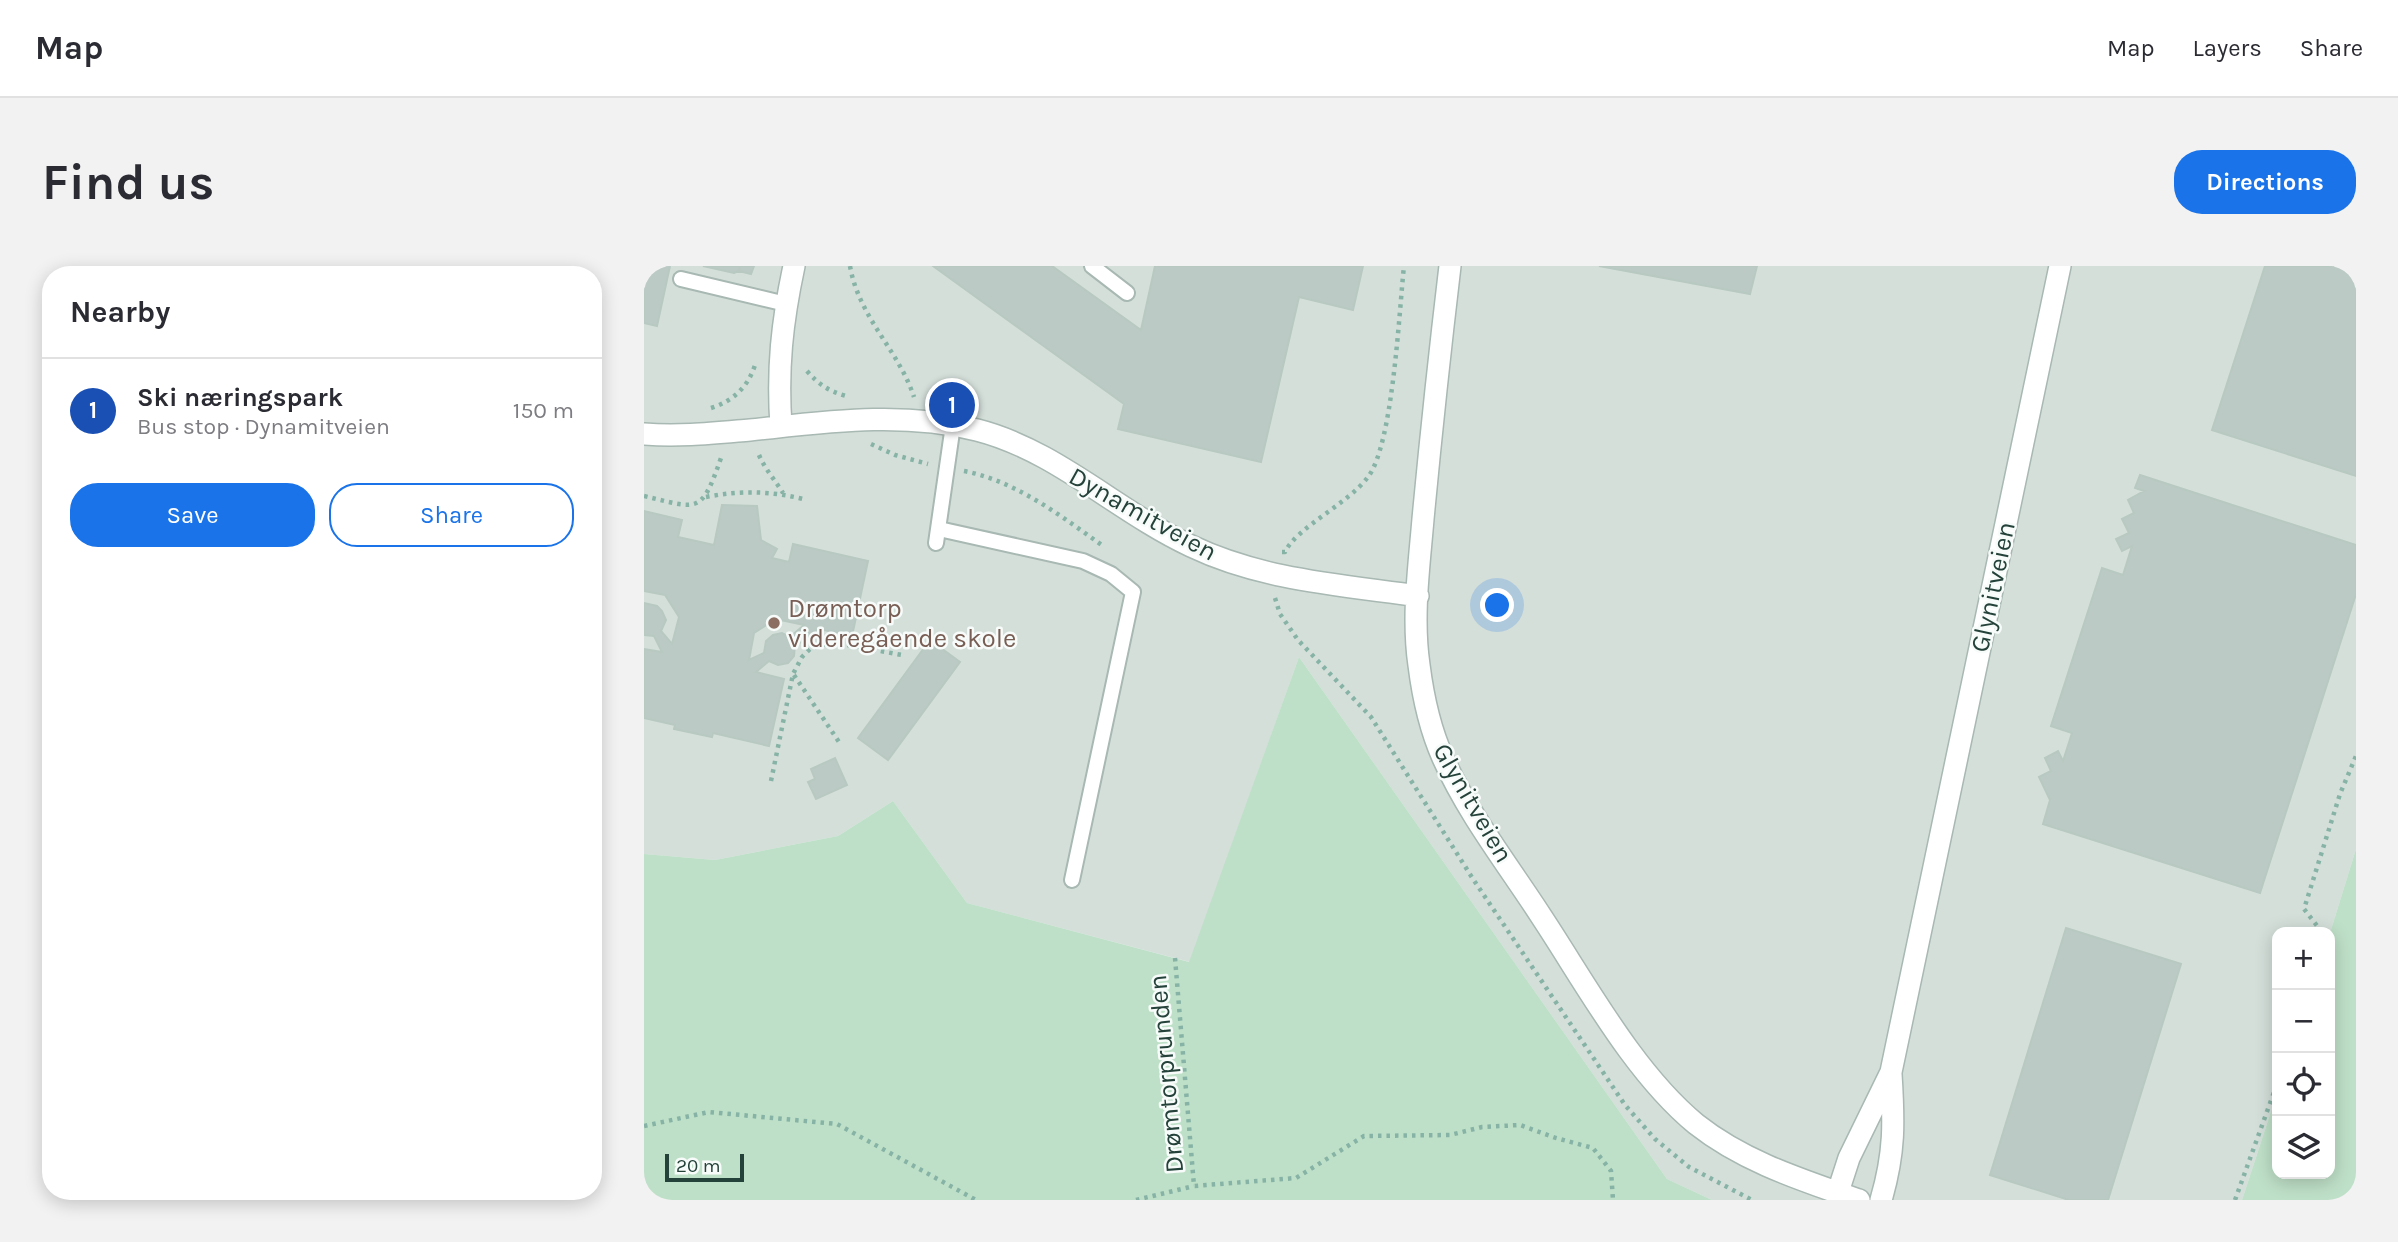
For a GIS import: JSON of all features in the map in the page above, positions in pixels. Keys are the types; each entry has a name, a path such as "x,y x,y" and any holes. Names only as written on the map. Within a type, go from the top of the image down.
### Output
{"street":[{"path":"781,426 779,366 786,304 794,266"},
{"name":"Glynitveien","path":"1450,266 1428,462 1417,630 1423,690 1444,760 1471,809 1640,1064 1668,1098 1709,1134 1737,1152 1764,1165 1858,1200"},
{"name":"Glynitveien","path":"1838,1192 1849,1158 1891,1072 2060,266"},
{"name":"Dynamitveien","path":"644,434 674,436 720,433 864,419 915,420 953,425 981,431 1036,455 1156,527 1221,559 1279,576 1418,596"},
{"name":"Glynitveien","path":"1881,1200 1888,1178 1894,1128 1891,1072"}],"lane":[{"path":"1093,266 1127,293"},
{"path":"681,279 786,304"},
{"path":"953,425 938,536 1083,561 1111,574 1133,592 1072,880"}],"path":[{"path":"850,266 855,289 867,315 906,378 914,397"},
{"path":"1284,552 1292,540 1352,494 1372,472 1387,416 1404,266"},
{"path":"864,441 895,456 985,475 1004,483 1027,495 1113,552"},
{"path":"759,455 783,493"},
{"path":"644,496 691,506 702,501 721,458"},
{"path":"705,497 729,492 783,493 807,499"},
{"path":"1275,594 1277,607 1290,631 1371,717 1473,879 1625,1105 1655,1139 1689,1167 1752,1200"},
{"path":"771,781 793,674 802,657 810,649 831,642 902,655"},
{"path":"793,674 841,745"},
{"path":"2318,927 2304,909 2340,794 2356,756"},
{"name":"Drømtorprunden","path":"1175,958 1194,1186"},
{"path":"2235,1200 2272,1098"},
{"path":"644,1126 709,1112 837,1124 975,1200"},
{"name":"Drømtorprunden","path":"1136,1200 1194,1186 1296,1178 1364,1136 1450,1136 1482,1127 1520,1125 1593,1148 1611,1171 1613,1200"}],"shaded area":[{"path":"644,266 2356,266 2356,849 2332,927 2272,927 2272,1108 2242,1200 1712,1200 1667,1179 1299,657 1190,962 967,903 893,801 838,836 715,860 644,854"}],"green space":[{"path":"1299,657 1667,1179 1712,1200 644,1200 644,854 715,860 838,836 893,801 967,903 1189,962"},
{"path":"2356,849 2356,1200 2242,1200 2272,1108 2272,1179 2335,1179 2335,927 2332,927"}],"building":[{"path":"644,266 670,266 657,326 644,323"},
{"path":"703,266 740,266 739,271 734,273"},
{"path":"740,266 754,266 751,274 739,271"},
{"path":"933,266 1052,266 1141,330 1155,266 1363,266 1353,310 1299,297 1261,462 1118,429 1124,404"},
{"path":"1599,266 1757,266 1750,294"},
{"path":"2265,266 2356,266 2356,476 2212,430"},
{"path":"2140,475 2356,545 2356,594 2260,893 2043,824 2050,800 2039,777 2051,771 2045,758 2058,751 2063,761 2072,733 2051,726 2102,568 2123,575 2132,546 2122,551 2116,539 2129,533 2122,519 2134,513 2128,500 2144,491 2135,488"},
{"path":"722,505 757,506 761,540 777,549 772,558 789,562 793,544 868,561 852,636 824,630 795,645 794,656 788,663 778,665 769,661 756,672 784,679 769,746 713,733 712,737 674,729 675,725 644,718 644,649 662,652 654,636 644,635 644,603 657,606 662,611 666,620 661,631 672,644 679,617 665,595 644,591 644,511 682,520 678,537 714,545","holes":["776,619 804,625 790,637 782,633 773,635 766,641 764,653 749,660 754,633"]},
{"path":"930,640 960,662 888,760 858,738"},
{"path":"835,758 847,785 816,799 808,782 815,779 811,769"},
{"path":"2066,928 2181,964 2108,1200 2069,1200 1990,1175"}],"place":[{"name":"Ski næringspark","path":"952,405"},
{"name":"Drømtorp videregående skole","path":"774,623"}]}
